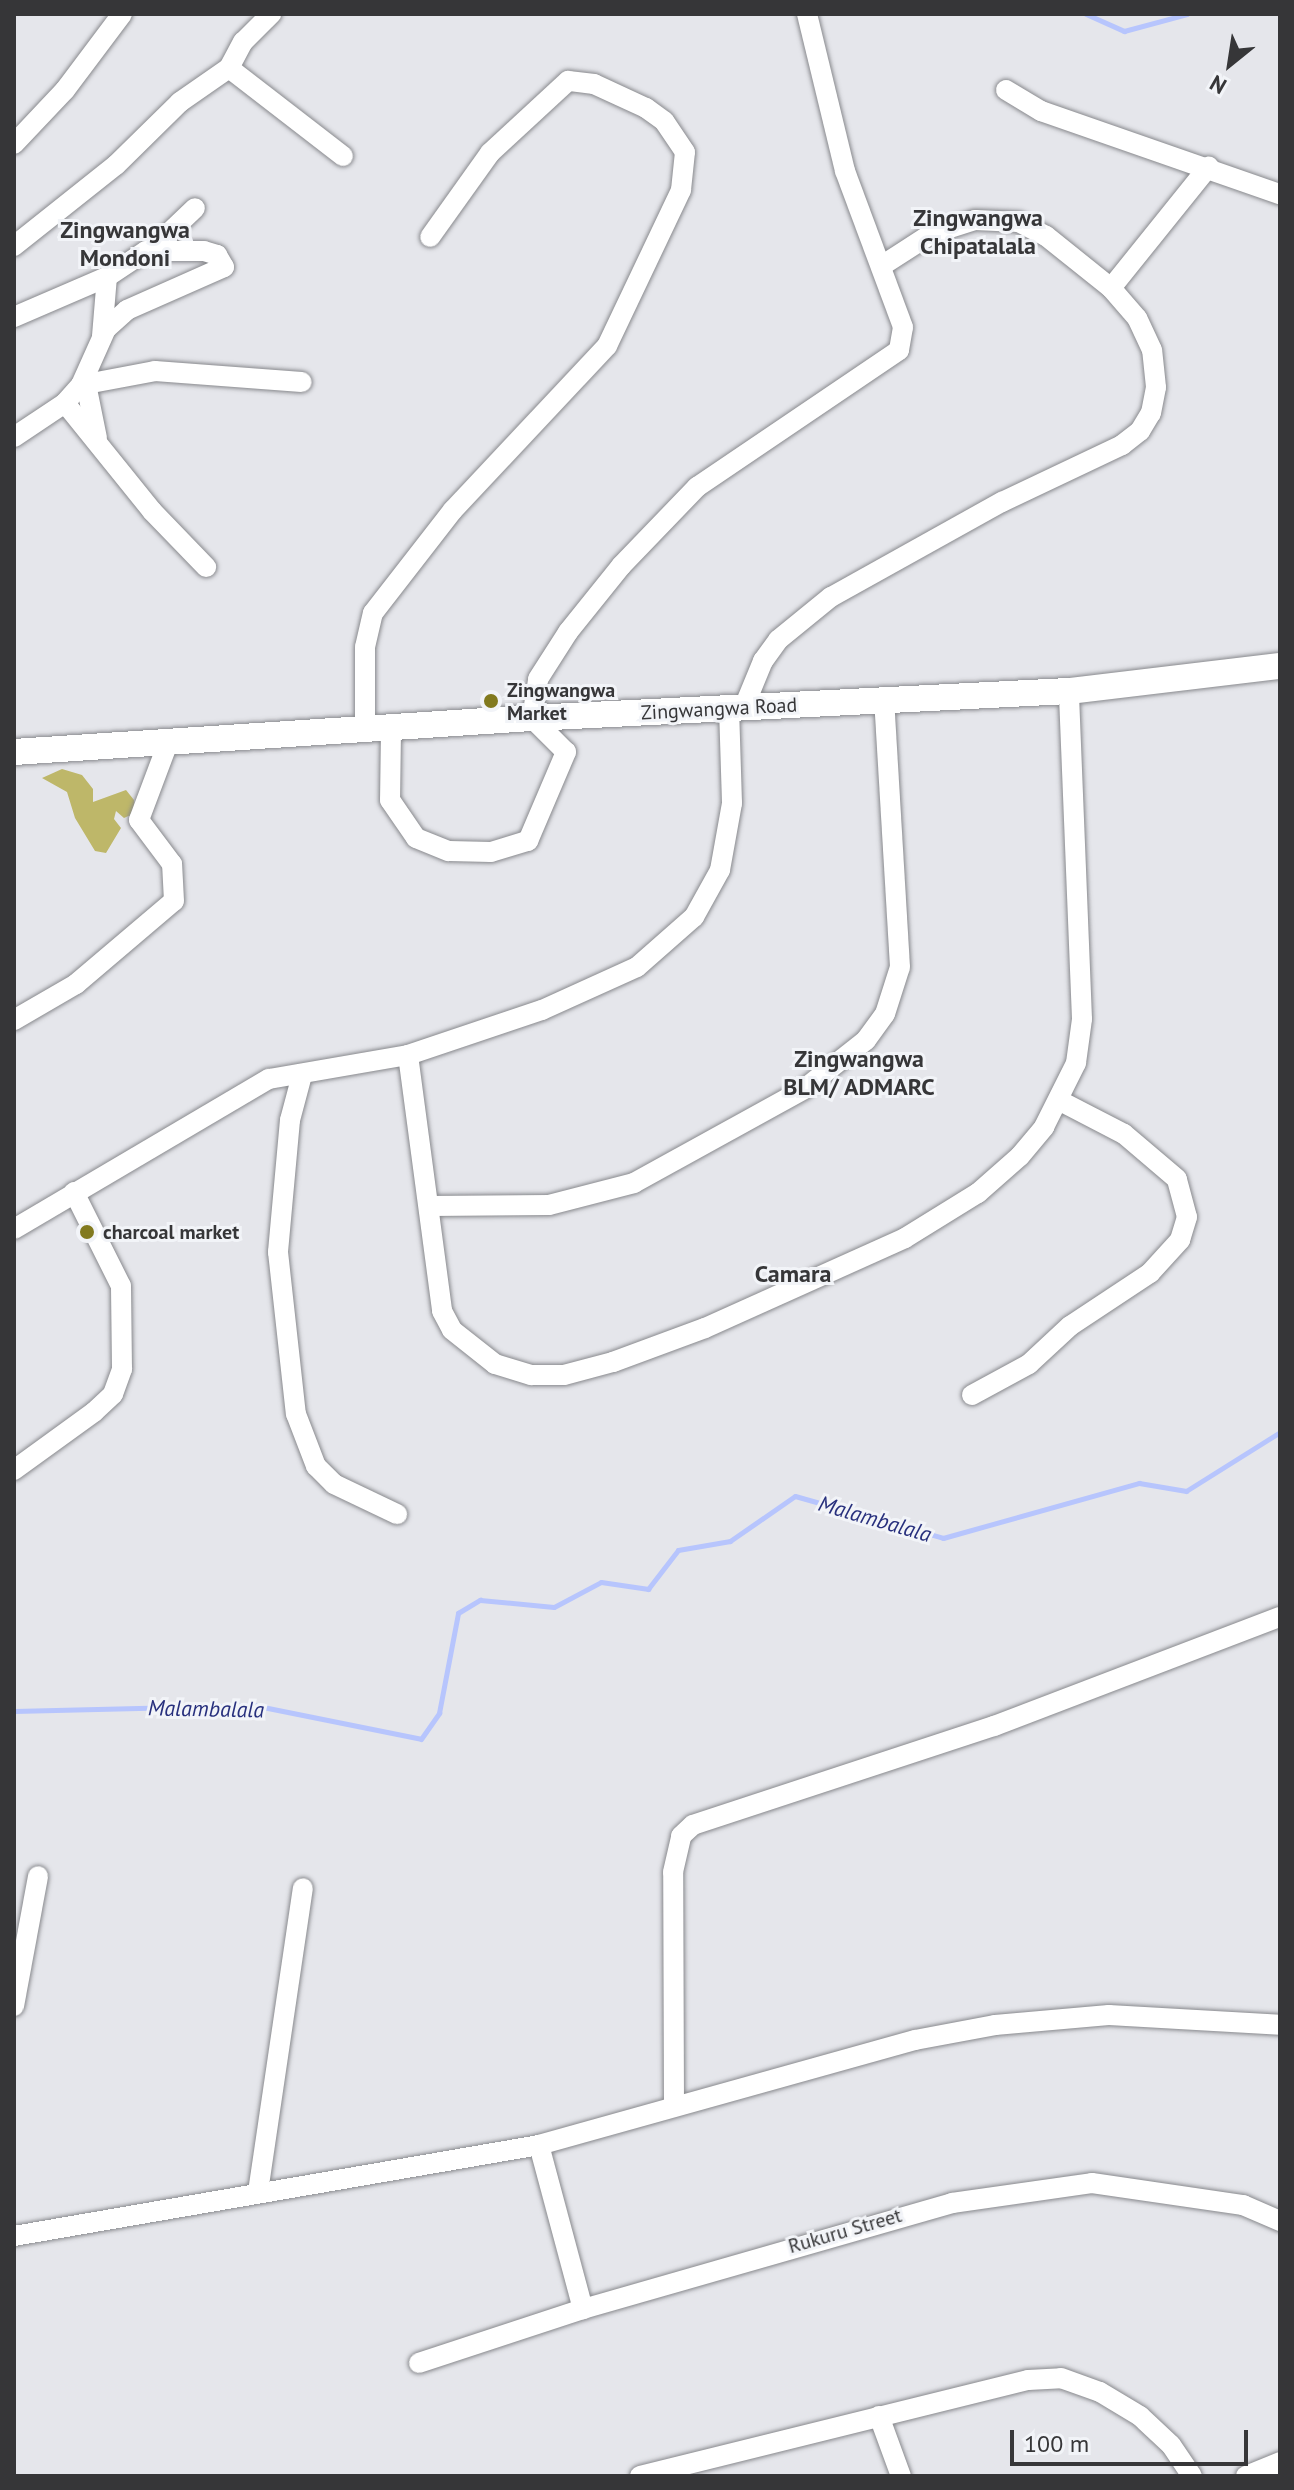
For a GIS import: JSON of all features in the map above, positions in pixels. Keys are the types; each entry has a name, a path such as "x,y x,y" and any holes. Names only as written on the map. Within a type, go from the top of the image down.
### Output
{"street":[{"path":"14,144 65,90 122,14"},
{"path":"14,246 116,165 180,102 229,68 243,42 271,14"},
{"path":"430,237 490,153 568,81 594,84 646,108 664,121 685,152 681,190 607,346 453,510 373,613 365,647 390,800 395,814 430,846 491,852 516,847 534,832 566,752 532,718 546,663 668,514 730,460 899,350 903,327 883,265 845,171 807,14"},
{"path":"229,68 343,156"},
{"path":"1006,90 1041,111 1209,166 1280,194"},
{"path":"1111,288 1209,166"},
{"path":"14,317 107,277 150,251 195,208"},
{"path":"14,1229 269,1079 408,1055 608,982 666,946 694,917 720,870 728,837 737,708 778,640 831,597 894,559 1140,431 1151,413 1156,387 1152,350 1137,318 1111,288 1046,236 1019,222 999,219 946,227 883,265"},
{"path":"102,336 127,310 224,267 217,255 204,251 150,251"},
{"path":"14,437 65,403 84,385 102,336 107,277"},
{"path":"84,385 155,371 302,382"},
{"path":"84,385 97,438"},
{"path":"65,403 97,438 152,511 206,567"},
{"name":"Zingwangwa Road","path":"15,755 532,718 1069,691 1280,666"},
{"path":"408,1055 430,1206 430,1248 442,1311 452,1330 495,1364 531,1375 564,1375 705,1328 905,1238 998,1177 1044,1127 1060,1101 1076,1063 1082,1019 1069,691"},
{"path":"430,1206 549,1205 634,1183 804,1089 866,1040 885,1014 900,967 884,701"},
{"path":"14,1020 76,984 174,901 172,864 139,820 168,743"},
{"path":"302,1075 290,1120 278,1252 296,1414 316,1466 334,1484 397,1514"},
{"path":"972,1395 1029,1364 1070,1326 1150,1273 1169,1256 1187,1217 1182,1188 1162,1164 1124,1134 1060,1101"},
{"path":"14,1470 94,1412 113,1394 122,1369 121,1286 74,1192"},
{"path":"674,2104 673,1872 681,1836 693,1825 712,1814 994,1726 1280,1617"},
{"path":"14,2006 38,1876"},
{"path":"258,2192 303,1888"},
{"path":"14,2236 539,2145 674,2104 915,2040 995,2025 1109,2015 1280,2025"},
{"path":"539,2145 583,2309"},
{"name":"Rukuru Street","path":"419,2363 583,2309 919,2209 1072,2184 1243,2205 1280,2221"},
{"path":"640,2476 1028,2380 1061,2378 1100,2392 1140,2416 1171,2445 1192,2476"},
{"path":"879,2416 901,2476"},
{"path":"1246,2476 1280,2462"}],"shaded area":[{"path":"62,769 82,775 93,789 93,802 126,790 134,800 135,813 124,818 116,811 114,819 121,828 106,853 95,851 75,818 67,792 42,778"}],"waterway":[{"path":"1086,14 1124,31 1187,14"},
{"name":"Malambalala","path":"14,1711 253,1705 421,1739 439,1713 458,1613 480,1600 554,1607 601,1582 648,1589 678,1550 730,1541 795,1496 943,1538 1139,1483 1186,1491 1280,1432"}],"place":[{"name":"Zingwangwa Market","path":"491,701"},
{"name":"charcoal market","path":"87,1232"}],"district":[{"name":"Zingwangwa Chipatalala","path":"978,232"},
{"name":"Zingwangwa Mondoni","path":"125,244"},
{"name":"Zingwangwa BLM/ ADMARC","path":"859,1073"},
{"name":"Camara","path":"793,1274"}]}
